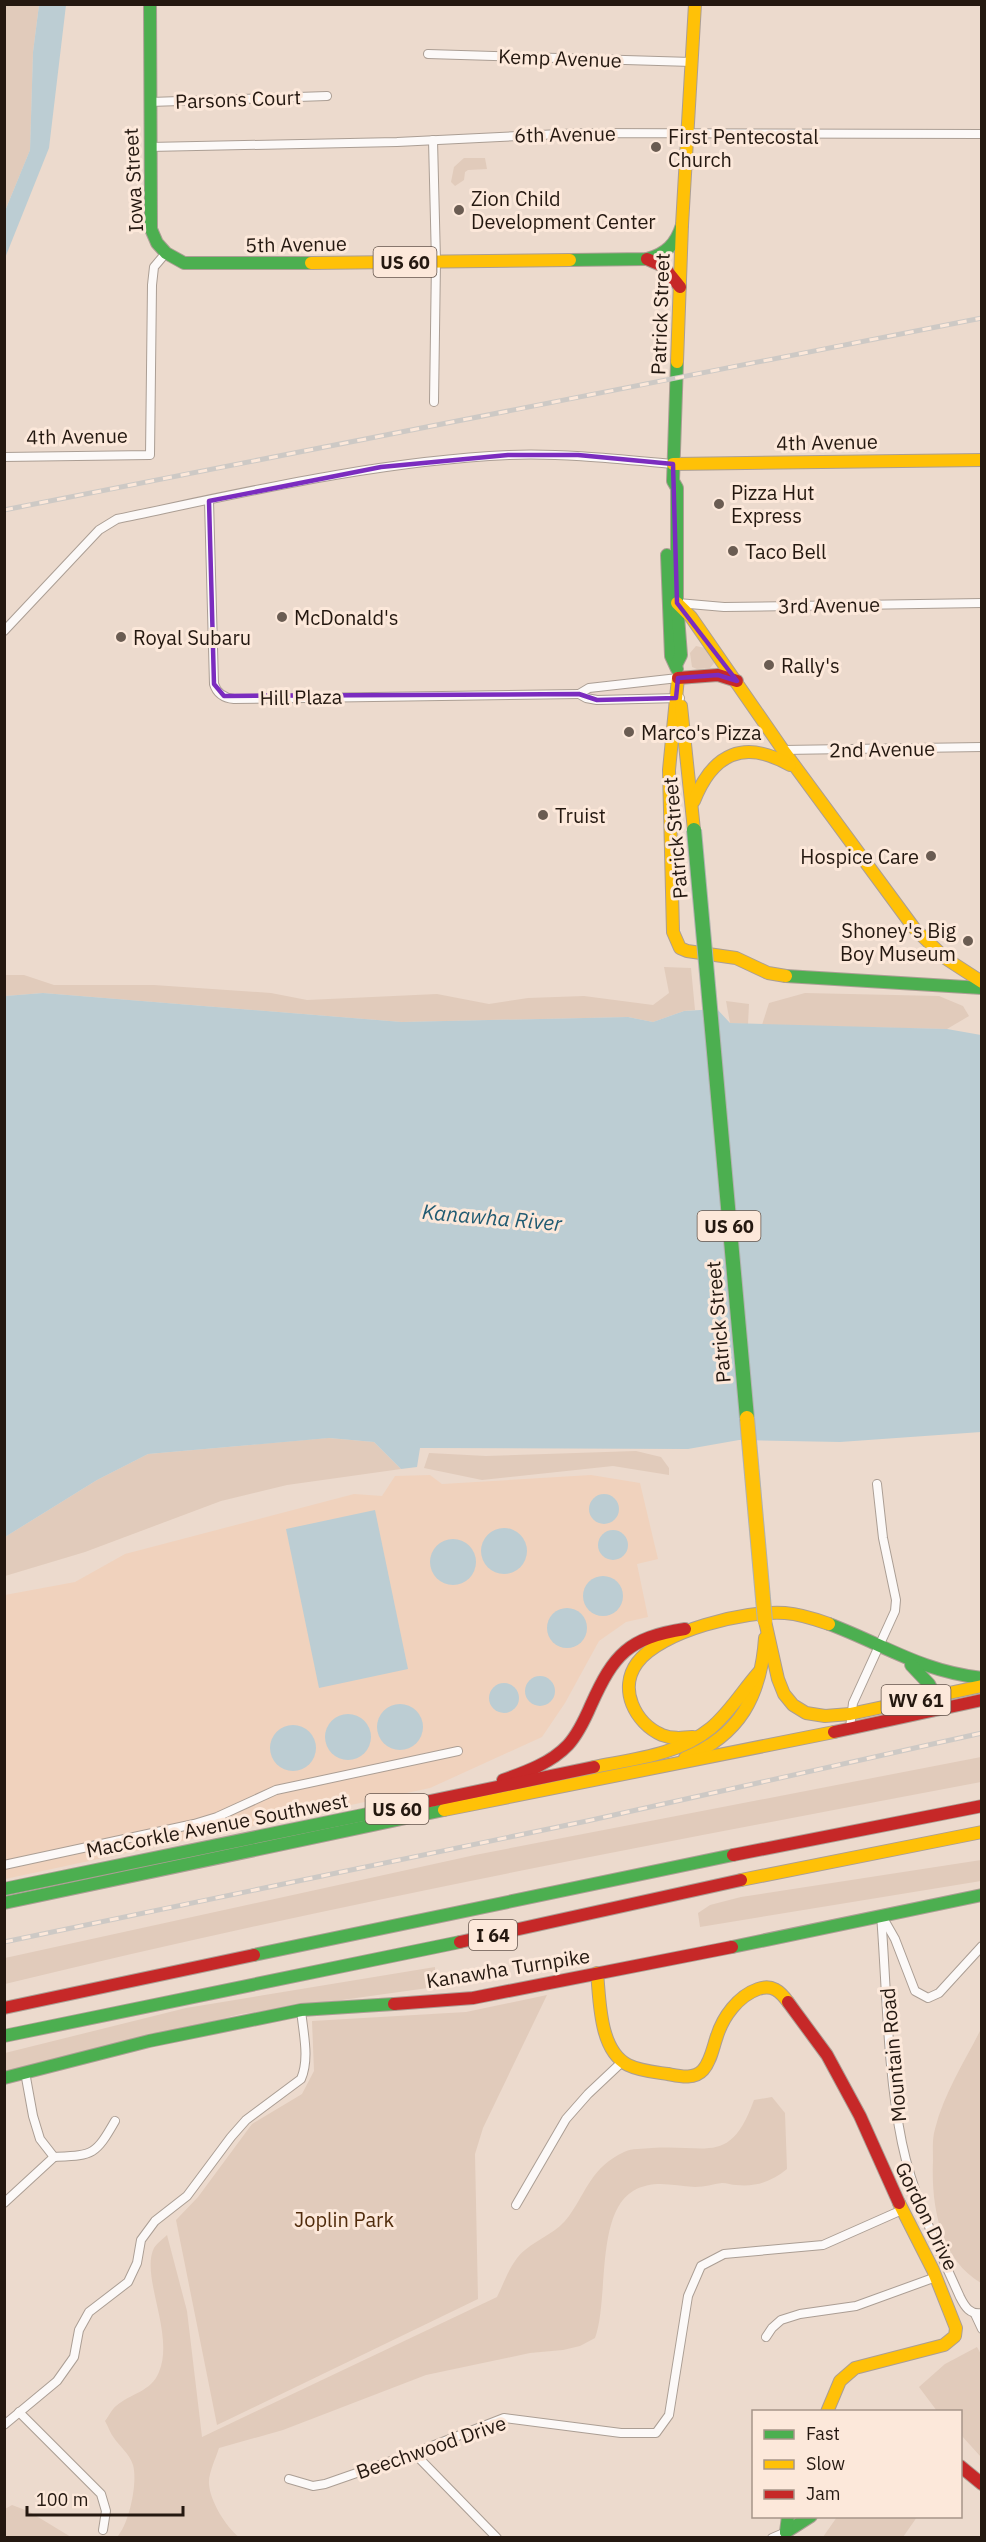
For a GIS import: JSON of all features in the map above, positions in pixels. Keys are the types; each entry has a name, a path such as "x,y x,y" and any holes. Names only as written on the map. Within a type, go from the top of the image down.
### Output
{"main road":[{"name":"Iowa Street","path":"150,4 151,229 155,240 165,254"},
{"name":"Patrick Street","path":"677,671 681,656 677,603 677,489 673,481 673,464 682,225 695,4"},
{"path":"647,258 668,251 676,241 682,225"},
{"name":"5th Avenue","path":"165,254 175,261 192,264 647,258"},
{"path":"647,258 663,266 680,287"},
{"name":"4th Avenue","path":"673,464 981,460"},
{"name":"Patrick Street","path":"673,481 668,489 668,614 671,656 677,671"},
{"path":"677,603 691,617 783,750 915,928 952,963 981,982"},
{"path":"737,681 718,675 677,671 678,698 669,770 673,932 680,948 691,953 737,959 770,975 981,988"},
{"name":"Patrick Street","path":"646,1770 691,1756 724,1737 747,1709 757,1692 765,1669 765,1622 692,806 678,698"},
{"path":"692,806 702,779 711,768 732,755 742,752 761,752 772,755 797,769"},
{"path":"932,984 946,982 951,978 952,963"},
{"path":"454,1797 518,1775 557,1754 580,1728 607,1670 615,1659 630,1646 663,1631 702,1627 755,1614 792,1612 823,1621 908,1661 948,1675 981,1678"},
{"path":"702,1627 654,1647 645,1654 630,1675 628,1689 630,1704 638,1717 652,1731 680,1739 690,1738 712,1729"},
{"path":"908,1661 929,1684 938,1702"},
{"path":"765,1669 798,1709 821,1717 850,1721"},
{"name":"MacCorkle Avenue Southwest","path":"4,1889 667,1752 686,1745 712,1729 726,1716 765,1669"},
{"name":"WV 61","path":"850,1721 938,1702 981,1686"},
{"name":"WV 61","path":"938,1702 981,1700"},
{"path":"646,1770 718,1757 850,1721"},
{"name":"MacCorkle Avenue Southwest","path":"4,1903 646,1770"},
{"name":"I 64","path":"4,2008 766,1848 981,1806"},
{"name":"I 64","path":"4,2036 514,1931 804,1866 981,1832"},
{"name":"Kanawha Turnpike","path":"4,2078 159,2039 301,2010 473,1998 804,1933 981,1895"},
{"path":"597,1973 606,2033 612,2051 622,2062"},
{"name":"Gordon Drive","path":"622,2062 646,2071 694,2076 704,2069 720,2026 728,2015 753,1992 767,1986 780,1991 827,2055 860,2116 902,2210 936,2277 956,2328 955,2336 944,2345 846,2373 837,2385 828,2410"},
{"path":"962,2468 981,2484"},
{"path":"786,2532 788,2518"},
{"path":"786,2532 809,2518"}],"street":[{"name":"Kemp Avenue","path":"428,54 692,62"},
{"name":"Parsons Court","path":"150,102 327,96"},
{"name":"6th Avenue","path":"149,147 433,140 553,133 981,134"},
{"path":"433,140 436,261 434,402"},
{"name":"Iowa Street","path":"150,455 152,285 154,267 165,254"},
{"path":"4,632 99,530 117,519 381,467 508,455 578,454 673,464"},
{"name":"4th Avenue","path":"4,457 150,455"},
{"name":"Hill Plaza","path":"209,501 214,684 216,690 224,696 234,699 579,694 589,688 677,671"},
{"name":"3rd Avenue","path":"677,603 724,607 981,603"},
{"name":"Hill Plaza","path":"579,694 597,700 678,698"},
{"name":"2nd Avenue","path":"783,750 981,747"},
{"path":"850,1721 891,1622 896,1600 883,1538 877,1484"},
{"path":"4,1865 194,1824 217,1817 276,1791 458,1750"},
{"path":"881,1915 895,1939 915,1991 924,1997 932,1998 939,1993 981,1946"},
{"name":"Mountain Road","path":"881,1915 892,2065 903,2145 920,2201 952,2281 965,2307 978,2314 981,2329"},
{"path":"4,2425 57,2381 74,2357 79,2330 89,2312 128,2282 137,2263 141,2240 155,2221 187,2196 246,2120 301,2079 305,2069 306,2054 301,2010"},
{"path":"516,2205 566,2119 588,2094 622,2062"},
{"path":"25,2072 33,2116 40,2139 54,2157"},
{"path":"4,2203 54,2157 84,2156 93,2152 101,2145 115,2121"},
{"name":"Beechwood Drive","path":"289,2479 313,2486 325,2484 504,2418 621,2433 656,2433 669,2415 688,2296 701,2266 724,2254 822,2245 902,2210"},
{"path":"766,2337 782,2320 800,2314 856,2306 936,2277"},
{"path":"19,2412 101,2494 106,2511 103,2530"},
{"path":"414,2453 497,2538"},
{"path":"772,2538 786,2532"}],"highlighted area":[{"path":"508,455 578,455 673,464 677,603 737,681 718,675 678,678 676,698 597,700 579,694 224,696 214,684 209,501 381,467"}],"shaded area":[{"path":"430,1475 442,1484 591,1475 640,1483 658,1559 637,1564 648,1617 626,1622 599,1641 565,1703 542,1737 430,1788 5,1879 5,1595 75,1582 125,1554 354,1494 382,1496 395,1476"}],"green space":[{"path":"5,5 39,5 33,52 30,150 5,211"},
{"path":"464,158 485,158 487,169 468,170 465,172 464,180 455,186 451,182 454,167"},
{"path":"696,646 705,648 715,662 710,668 692,667 690,653"},
{"path":"664,967 691,968 695,1010 684,1011 653,1022 628,1017 402,1022 43,993 5,996 5,975 24,975 54,985 154,985 271,993 307,1000 437,994 489,1004 528,998 584,996 653,1005 669,993"},
{"path":"805,993 939,996 963,1006 969,1016 947,1029 762,1025 769,1003"},
{"path":"726,1001 749,1004 748,1024 730,1023"},
{"path":"328,1438 374,1442 401,1469 287,1485 221,1501 85,1552 5,1576 5,1537 97,1480 148,1454"},
{"path":"636,1451 661,1457 669,1468 669,1475 613,1466 482,1480 424,1468 429,1453 486,1456"},
{"path":"981,1757 981,1782 614,1852 369,1902 5,1984 5,1958 475,1855"},
{"path":"981,1860 981,1881 700,1927 698,1913 710,1905 741,1897"},
{"path":"435,1967 435,1987 241,2014 5,2074 5,2053 186,2008"},
{"name":"Joplin Park","path":"547,1995 483,2128 475,2154 478,2299 217,2425 176,2220 198,2197 252,2124 302,2094 314,2071 312,2021 466,2012"},
{"path":"981,2029 981,2283 967,2273 956,2260 941,2230 934,2195 933,2137 949,2090"},
{"path":"772,2097 785,2113 787,2169 781,2174 763,2183 750,2185 722,2183 695,2187 648,2185 633,2191 621,2202 613,2218 608,2238 602,2303 595,2338 580,2346 563,2350 530,2353 426,2375 283,2430 219,2448 210,2476 210,2491 220,2513 239,2537 117,2537 129,2513 134,2473 129,2457 105,2421 115,2407 146,2388 159,2372 163,2357 163,2341 151,2274 151,2260 154,2248 167,2235 187,2311 202,2437 497,2297 520,2255 565,2222 597,2172 613,2158 634,2149 703,2148 726,2143 736,2135 754,2100"},
{"path":"977,2347 982,2356 981,2457 962,2436 962,2410 936,2410 919,2387 945,2364"},
{"path":"12,2505 28,2511 71,2537 5,2537 5,2509"},
{"path":"836,2518 916,2518 903,2537 823,2537"}],"water":[{"path":"39,5 66,5 49,148 5,258 5,211 30,150 33,52"},
{"name":"Kanawha River","path":"43,993 402,1022 628,1017 653,1022 684,1011 717,1009 730,1023 947,1029 981,1035 981,1432 840,1442 739,1440 688,1449 420,1448 417,1467 401,1469 374,1442 329,1438 148,1454 97,1480 5,1537 5,996"},
{"path":"604,1494 615,1498 619,1509 615,1520 604,1524 593,1520 589,1509 593,1498"},
{"path":"375,1510 408,1669 319,1688 286,1529"},
{"path":"504,1528 520,1535 527,1551 520,1567 504,1574 488,1567 481,1551 488,1535"},
{"path":"613,1530 624,1534 628,1545 624,1556 613,1560 602,1556 598,1545 602,1534"},
{"path":"453,1539 469,1546 476,1562 469,1578 453,1585 437,1578 430,1562 437,1546"},
{"path":"603,1576 617,1582 623,1596 617,1610 603,1616 589,1610 583,1596 589,1582"},
{"path":"567,1608 581,1614 587,1628 581,1642 567,1648 553,1642 547,1628 553,1614"},
{"path":"540,1676 551,1680 555,1691 551,1702 540,1706 529,1702 525,1691 529,1680"},
{"path":"504,1683 515,1687 519,1698 515,1709 504,1713 493,1709 489,1698 493,1687"},
{"path":"400,1704 416,1711 423,1727 416,1743 400,1750 384,1743 377,1727 384,1711"},
{"path":"348,1714 364,1721 371,1737 364,1753 348,1760 332,1753 325,1737 332,1721"},
{"path":"293,1725 309,1732 316,1748 309,1764 293,1771 277,1764 270,1748 277,1732"}],"railway":[{"path":"4,510 982,318"},
{"path":"4,1942 587,1821 982,1733"}],"traffic: fast":[{"path":"150,4 151,229 157,243 166,253 184,263 311,263"},
{"path":"570,260 647,259 660,254 669,247 677,238 682,225"},
{"path":"676,665 681,655 677,603 677,488 673,481 677,362"},
{"path":"667,555 671,656 677,669"},
{"path":"694,830 747,1418"},
{"path":"786,976 982,988"},
{"path":"829,1624 940,1670 982,1678"},
{"path":"911,1665 929,1684 938,1702"},
{"path":"4,1889 387,1810"},
{"path":"4,1903 444,1810"},
{"path":"254,1955 733,1855"},
{"path":"732,1947 982,1895"},
{"path":"4,2036 460,1942"},
{"path":"4,2078 149,2041 301,2010 394,2004"},
{"path":"786,2532 788,2518"},
{"path":"786,2532 808,2518"}],"traffic: slow":[{"path":"677,362 682,225 695,4"},
{"path":"311,263 570,260"},
{"path":"673,464 982,460"},
{"path":"677,603 691,617 783,750 914,928 945,958 982,982"},
{"path":"678,678 669,770 673,932 680,948 687,951 736,958 768,973 786,976"},
{"path":"681,706 694,830"},
{"path":"694,801 711,771 732,755 744,752 758,753 790,765"},
{"path":"747,1418 765,1621"},
{"path":"693,1737 673,1738 662,1735 652,1730 637,1714 629,1694 629,1684 637,1663 648,1652 664,1641 684,1632 749,1615 790,1614 829,1624"},
{"path":"765,1621 778,1679 784,1694 793,1705 806,1713 825,1716 850,1714 982,1686"},
{"path":"685,1758 720,1738 744,1711 759,1678 765,1638"},
{"path":"594,1767 655,1755 698,1737 724,1715 759,1672"},
{"path":"444,1810 834,1732"},
{"path":"741,1880 982,1832"},
{"path":"597,1973 600,2010 606,2037 618,2058 637,2069 677,2076 691,2076 703,2070 710,2058 723,2022 732,2008 751,1992 767,1987 772,1988 788,2002"},
{"path":"828,2410 840,2381 855,2368 944,2345 955,2336 956,2328 933,2270 899,2203"}],"traffic: jam":[{"path":"647,259 663,266 680,287"},
{"path":"678,678 718,675 737,681"},
{"path":"503,1780 546,1762 568,1745 581,1726 607,1673 625,1651 650,1637 685,1629"},
{"path":"834,1732 982,1700"},
{"path":"387,1810 594,1767"},
{"path":"733,1855 982,1806"},
{"path":"460,1942 741,1880"},
{"path":"394,2004 473,1998 732,1947"},
{"path":"4,2008 254,1955"},
{"path":"788,2002 827,2055 860,2116 899,2203"},
{"path":"962,2468 982,2484"}],"place":[{"name":"First Pentecostal Church","path":"656,147"},
{"name":"Zion Child Development Center","path":"459,210"},
{"name":"Pizza Hut Express","path":"719,504"},
{"name":"Taco Bell","path":"733,551"},
{"name":"McDonald's","path":"282,617"},
{"name":"Royal Subaru","path":"121,637"},
{"name":"Rally's","path":"769,665"},
{"name":"Marco's Pizza","path":"629,732"},
{"name":"Truist","path":"543,815"},
{"name":"Hospice Care","path":"931,856"},
{"name":"Shoney's Big Boy Museum","path":"968,941"}]}
